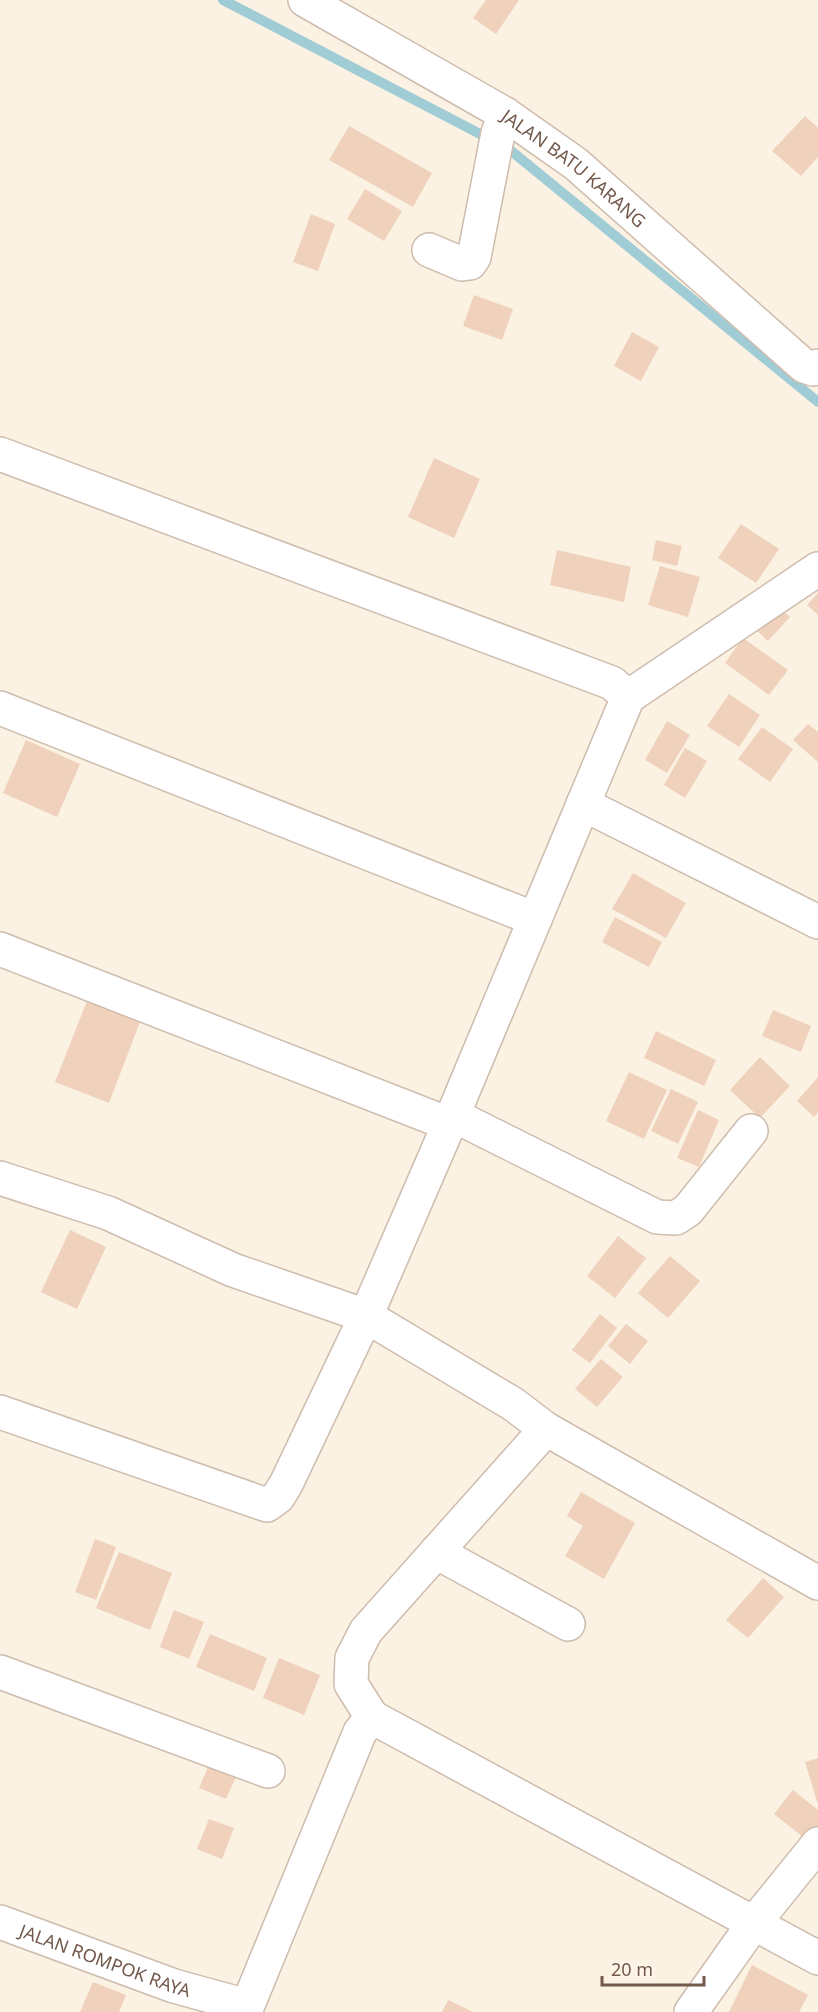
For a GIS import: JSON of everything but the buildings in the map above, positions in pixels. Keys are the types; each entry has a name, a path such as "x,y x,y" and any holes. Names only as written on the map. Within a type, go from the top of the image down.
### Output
{"street":[{"name":"JALAN BATU KARANG","path":"305,0 502,124 576,164 804,366 813,369 818,366"},
{"path":"429,250 462,264 470,263 474,257 502,124"},
{"path":"0,454 612,683 628,697"},
{"path":"0,1412 267,1505 278,1497 366,1316 451,1120 628,697 818,570"},
{"path":"0,708 535,919"},
{"path":"583,804 818,922"},
{"path":"0,949 451,1120 657,1217 676,1218 688,1210 752,1131"},
{"path":"0,1178 108,1213 233,1270 366,1316 513,1404 546,1429 818,1584"},
{"path":"546,1429 366,1631 352,1658 351,1684 372,1717 818,1958"},
{"path":"436,1552 568,1624"},
{"path":"0,1672 267,1771"},
{"path":"246,2009 360,1732 372,1717"},
{"path":"691,2012 754,1923 818,1844"},
{"name":"JALAN ROMPOK RAYA","path":"0,1922 174,1986 246,2009"}],"waterway":[{"path":"223,0 509,149 818,402"}]}
